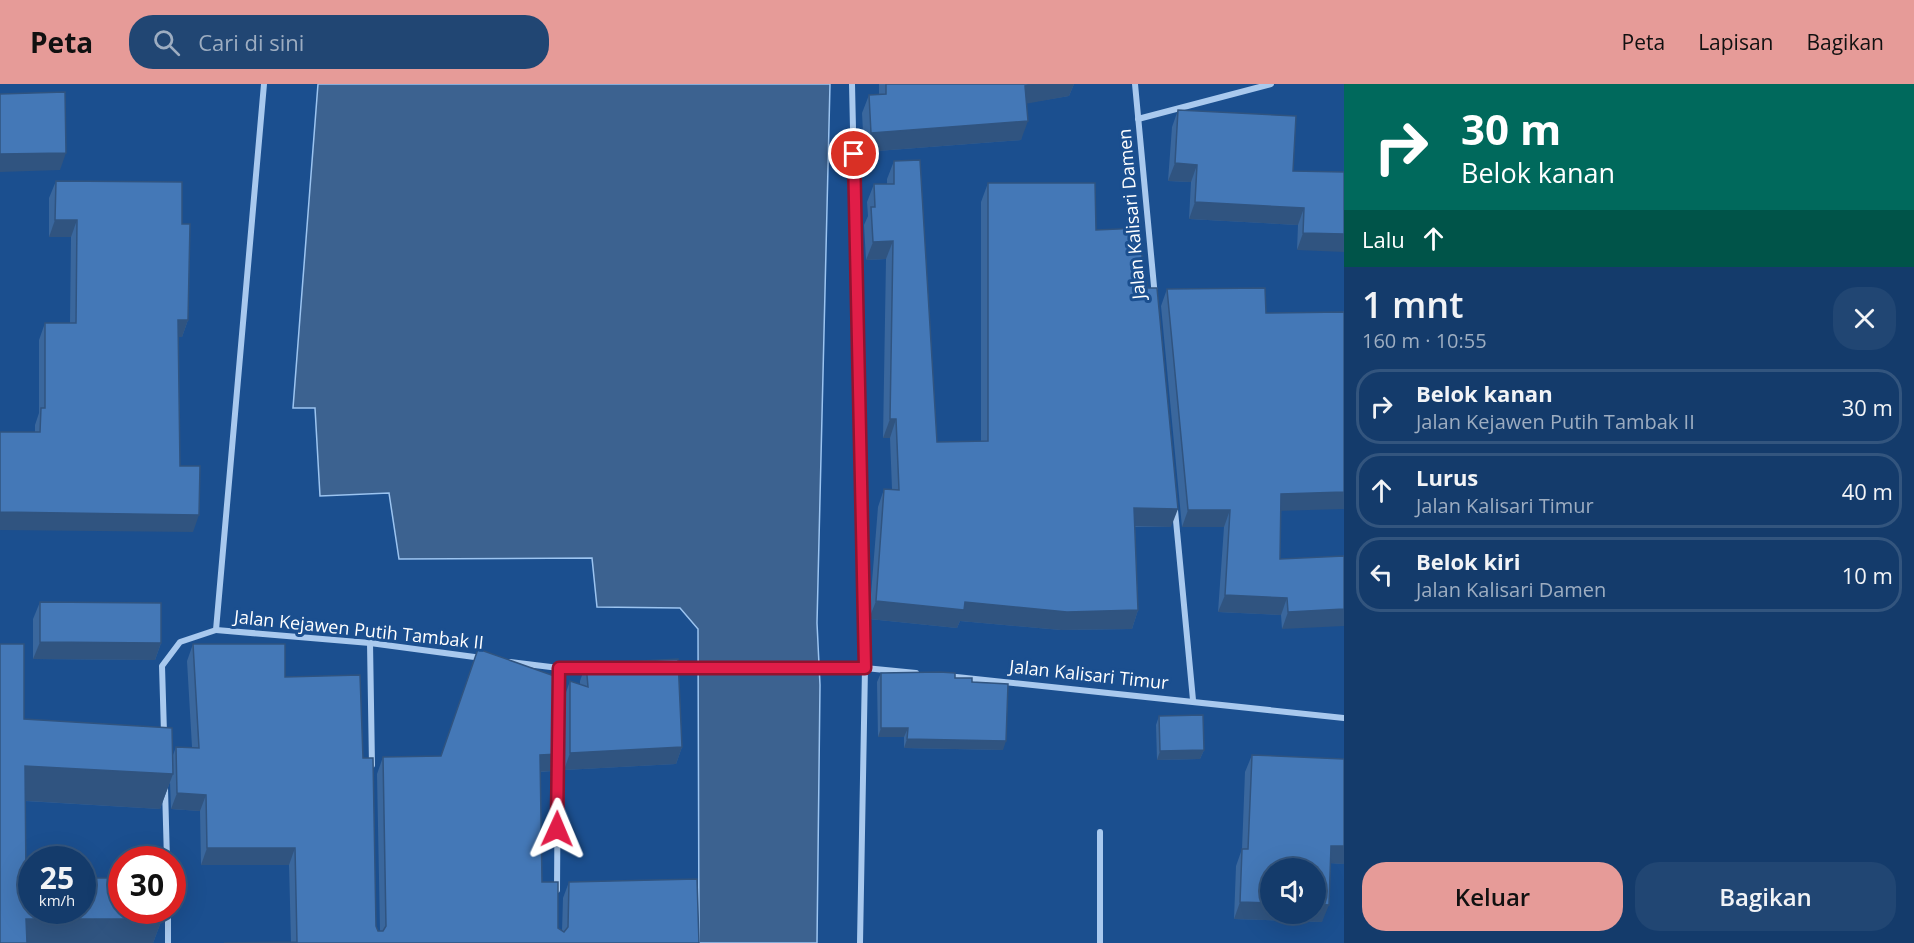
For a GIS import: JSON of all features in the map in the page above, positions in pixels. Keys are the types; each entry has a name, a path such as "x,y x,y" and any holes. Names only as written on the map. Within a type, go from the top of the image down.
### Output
{"street":[{"name":"Jalan Kejawen Putih Tambak II","path":"264,84 216,630 370,643 488,659"},
{"path":"852,84 865,668 860,943"},
{"name":"Jalan Kalisari Damen","path":"1135,84 1156,309"},
{"path":"1138,120 1271,84"},
{"path":"1174,499 1193,700"},
{"path":"164,746 162,666 180,642 216,630"},
{"path":"370,643 372,770"},
{"name":"Jalan Kejawen Putih Tambak II","path":"500,660 559,668 605,668"},
{"path":"559,668 559,680"},
{"path":"663,668 865,668 924,674"},
{"name":"Jalan Kalisari Timur","path":"935,675 1193,700 1344,718"},
{"path":"557,895 558,740"},
{"path":"165,780 166,846"},
{"path":"1100,832 1100,943"},
{"path":"168,924 168,943"}],"water":[{"path":"318,84 830,84 817,623 820,685 817,943 699,943 698,629 680,608 597,607 592,558 399,559 389,493 320,496 315,408 293,408"}],"building":[{"path":"886,84 1039,84 1025,86 1028,121 871,133 869,95 886,94"},
{"path":"65,92 66,153 0,154 0,94"},
{"path":"1178,110 1296,116 1293,171 1344,172 1344,234 1303,233 1304,208 1195,202 1197,165 1175,163"},
{"path":"920,160 937,442 988,441 988,183 1095,183 1096,230 1141,228 1143,282 1147,282 1147,288 1157,288 1178,509 1134,508 1138,610 1067,612 965,602 964,610 876,601 884,489 899,490 896,419 890,419 893,241 873,242 871,207 875,207 874,184 894,184 894,161"},
{"path":"56,181 182,182 182,224 190,224 188,320 178,320 180,466 200,466 199,515 0,512 0,432 40,432 41,408 45,408 45,323 76,323 77,220 55,220"},
{"path":"1265,288 1266,313 1344,312 1344,492 1281,494 1280,559 1344,556 1344,609 1288,612 1287,598 1225,595 1230,510 1188,510 1167,289"},
{"path":"40,602 161,603 161,643 40,642"},
{"path":"0,644 24,644 24,719 172,728 173,774 25,766 26,846 18,846 18,924 26,924 27,943 0,943"},
{"path":"193,644 285,644 285,677 360,675 363,758 373,758 376,926 378,931 383,931 386,926 383,757 441,756 478,649 560,678 559,754 540,755 542,882 558,882 558,928 564,932 568,927 569,882 697,879 699,943 224,943 297,942 295,848 207,848 206,795 177,793 176,747 199,748"},
{"path":"678,659 682,747 570,753 570,681 588,687 586,664"},
{"path":"881,673 955,673 955,678 972,678 972,682 1008,684 1006,741 907,739 908,728 881,728"},
{"path":"1203,715 1204,750 1160,751 1159,716"},
{"path":"1252,755 1344,759 1344,846 1331,846 1329,905 1326,905 1326,858 1260,858 1260,903 1240,902 1242,849 1248,849"},
{"path":"96,878 108,878 108,919 96,919"}],"route":[{"path":"557,829 559,668 865,668 854,154"}]}
